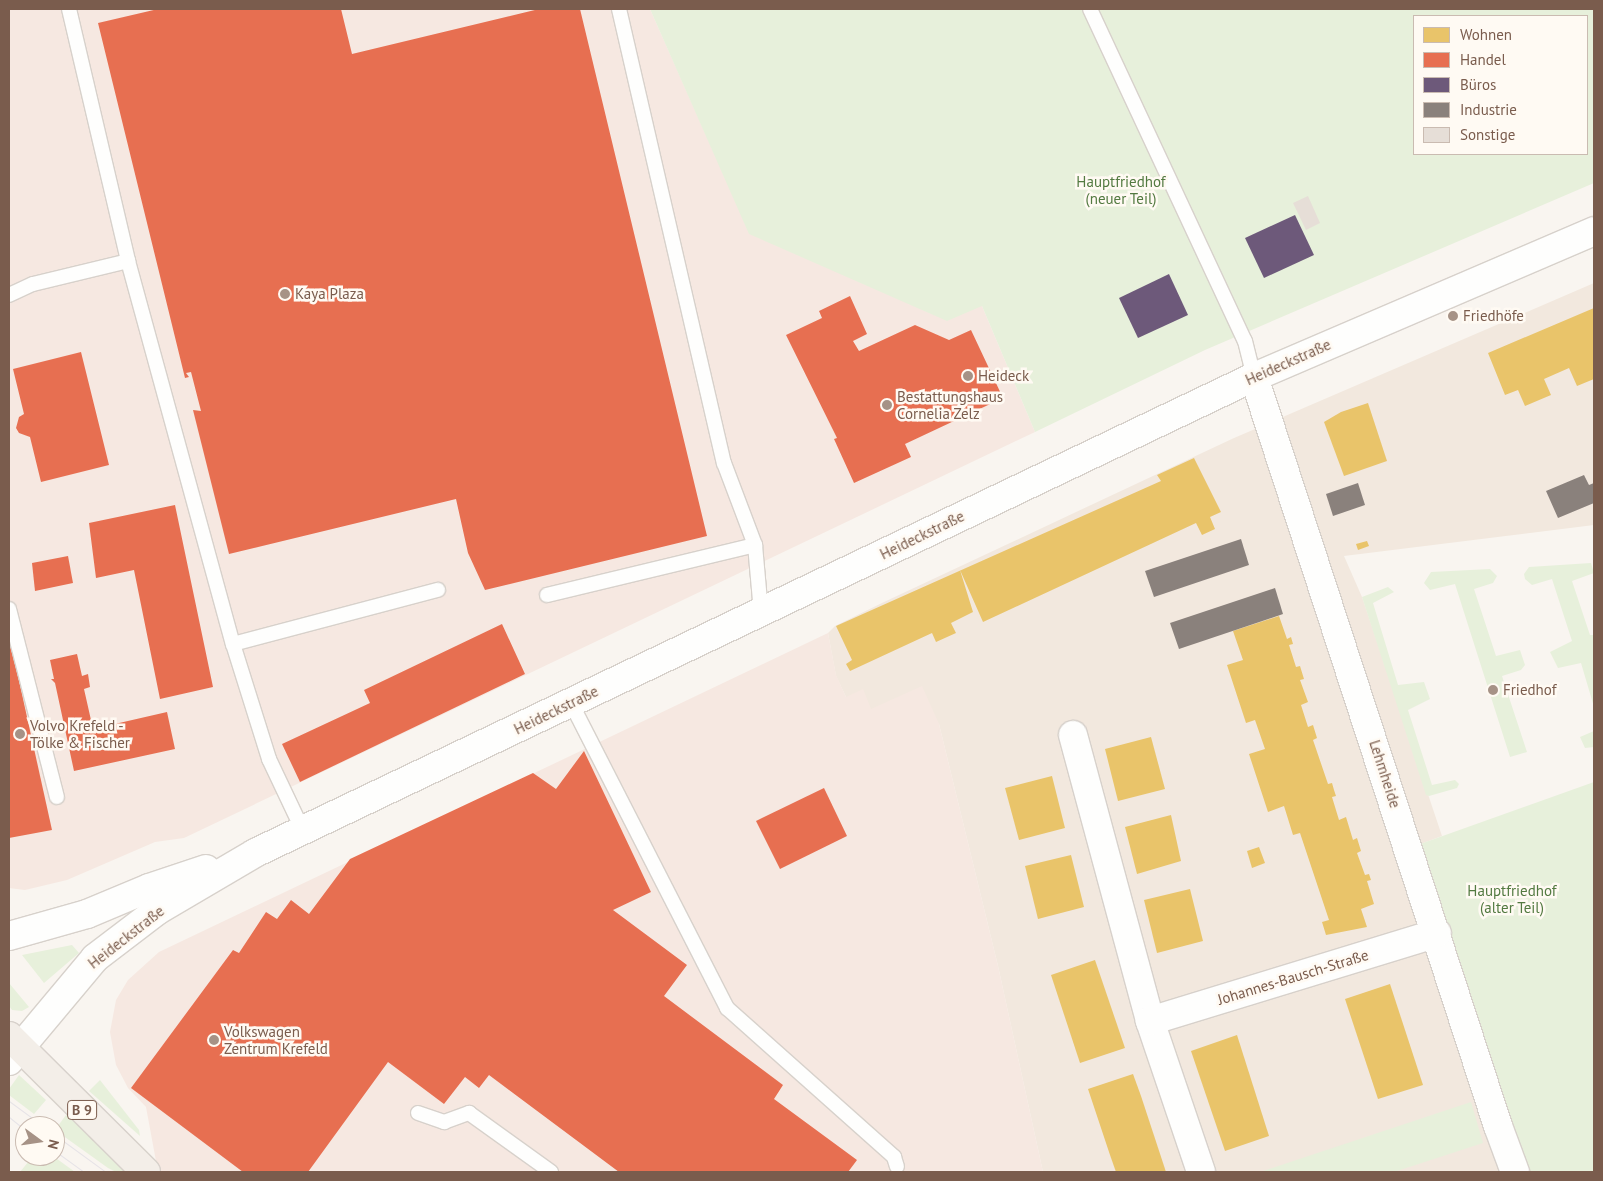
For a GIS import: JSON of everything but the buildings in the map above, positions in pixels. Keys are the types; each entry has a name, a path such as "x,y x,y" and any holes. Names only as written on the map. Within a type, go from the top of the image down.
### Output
{"main road":[{"name":"B 9","path":"12,1048 146,1172"}],"street":[{"name":"Heideckstraße","path":"12,1048 95,958 158,910 255,853 1254,377 1594,231"},
{"name":"Lehmheide","path":"1254,377 1498,1126 1516,1172"},
{"path":"1074,735 1150,1021 1200,1172"},
{"name":"Heideckstraße","path":"9,936 87,914 149,888 255,853"},
{"name":"Johannes-Bausch-Straße","path":"1150,1021 1436,933"}],"lane":[{"path":"69,9 128,260 233,644 269,759 303,831"},
{"path":"618,9 724,463 755,545 761,612"},
{"path":"1090,9 1245,341 1254,377"},
{"path":"9,295 33,284 128,260"},
{"path":"547,595 755,545"},
{"path":"233,644 438,590"},
{"path":"9,609 57,797"},
{"path":"571,702 727,1008 894,1157 897,1167"},
{"path":"418,1113 444,1122 470,1113 551,1172"}],"shaded area":[{"path":"9,9 650,9 750,234 982,306 1035,432 184,838 155,842 67,880 25,890 9,888"},
{"path":"1594,283 1594,525 1344,556 1362,597 1442,836 1410,848 1515,1172 1043,1172 998,966 939,724 870,709 846,697 836,676 828,633 835,626 884,602 1234,438"},
{"path":"828,633 836,675 846,697 863,689 871,709 922,686 939,724 998,966 1043,1172 158,1172 146,1107 128,1088 116,1065 110,1032 116,1000 128,980 159,952"}],"green space":[{"name":"Hauptfriedhof (neuer Teil)","path":"650,9 1594,9 1594,183 1205,350 1035,432 982,306 947,321 749,234"},
{"path":"1591,563 1594,573 1572,581 1590,635 1594,635 1594,707 1581,663 1558,668 1550,652 1572,641 1552,579 1532,585 1525,579 1524,574 1529,567"},
{"path":"1490,569 1497,576 1493,583 1474,589 1496,656 1520,650 1525,665 1521,670 1502,676 1527,752 1510,757 1455,584 1430,590 1424,583 1431,572"},
{"path":"1388,587 1394,592 1373,603 1398,685 1424,682 1430,699 1408,710 1432,785 1455,780 1459,784 1457,788 1429,796 1426,795 1362,597"},
{"path":"1594,731 1594,747 1585,748 1580,737"},
{"name":"Hauptfriedhof (alter Teil)","path":"1594,782 1594,1172 1515,1172 1409,848"},
{"path":"72,945 79,953 44,983 22,955"},
{"path":"9,983 29,1007 22,1011 12,1010 9,1006"},
{"path":"19,1075 46,1100 34,1114 9,1095 9,1089"},
{"path":"100,1080 139,1130 140,1136 89,1091"},
{"path":"1471,1102 1483,1143 1394,1172 1260,1172"},
{"path":"66,1115 129,1172 116,1172 108,1168 65,1137"},
{"path":"65,1165 75,1172 20,1172 25,1166"}],"tram line":[{"path":"9,1101 29,1116"},
{"path":"9,1117 15,1122"},
{"path":"65,1142 106,1172"},
{"path":"65,1158 84,1172"}],"place":[{"name":"Kaya Plaza","path":"285,294"},
{"name":"Friedhöfe","path":"1453,316"},
{"name":"Heideck","path":"968,376"},
{"name":"Bestattungshaus Cornelia Zelz","path":"887,405"},
{"name":"Friedhof","path":"1493,690"},
{"name":"Volvo Krefeld - Tölke & Fischer","path":"20,734"},
{"name":"Volkswagen Zentrum Krefeld","path":"214,1040"}]}
